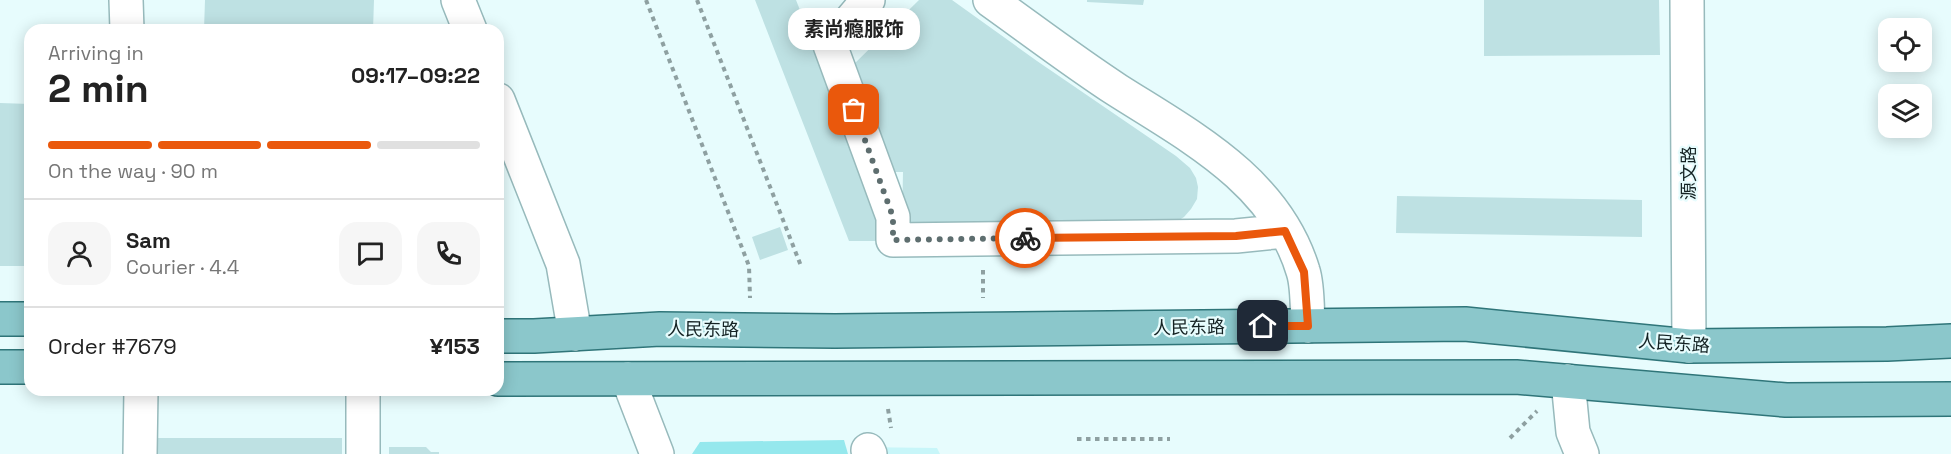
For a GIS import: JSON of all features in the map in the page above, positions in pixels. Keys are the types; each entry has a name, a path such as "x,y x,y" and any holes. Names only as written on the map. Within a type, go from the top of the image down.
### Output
{"main road":[{"path":"0,319 24,319"},
{"name":"人民东路","path":"504,336 660,329 835,331 1465,324 1689,346 1887,345 1951,341"},
{"path":"0,367 24,367"},
{"path":"504,379 1516,377 1786,400 1951,399"}],"street":[{"path":"126,0 127,24"},
{"path":"458,0 468,24"},
{"path":"868,0 830,45 893,217 893,240 1236,236 1285,231"},
{"path":"990,0 1100,79 1215,153 1251,184 1274,211 1304,272 1308,326"},
{"name":"源文路","path":"1687,0 1689,346"},
{"path":"504,115 563,264 575,334"},
{"path":"628,379 657,454"},
{"path":"1568,381 1573,432 1582,454"},
{"path":"140,454 141,396"},
{"path":"363,396 363,454"}],"path":[{"path":"646,0 749,266"},
{"path":"697,0 801,266"},
{"path":"1077,439 1170,439"}],"shaded area":[{"path":"844,440 848,454 692,454 700,442"},
{"path":"856,447 937,448 940,454 859,454"}],"building":[{"path":"205,0 374,0 373,24 204,24"},
{"path":"755,0 796,0 884,224 884,241 849,241"},
{"path":"919,0 952,0 1176,156 1190,168 1196,178 1197,199 1191,209 1173,224 902,224 903,172 890,172 849,69"},
{"path":"1087,0 1144,0 1143,5 1087,2"},
{"path":"1484,0 1659,0 1660,55 1484,56"},
{"path":"0,103 24,104 24,266 0,266"},
{"path":"1397,196 1642,200 1642,237 1396,233"},
{"path":"780,227 788,250 760,260 752,237"},
{"path":"157,438 342,438 342,454 157,454"},
{"path":"389,447 426,447 431,452 439,452 439,454 389,454"}],"way so far":[{"path":"854,110 893,217 893,240 1025,238"}],"place":[{"name":"素尚瘾服饰","path":"854,110"}],"route":[{"path":"1025,238 1236,236 1285,231 1304,272 1308,326 1263,326"}]}
